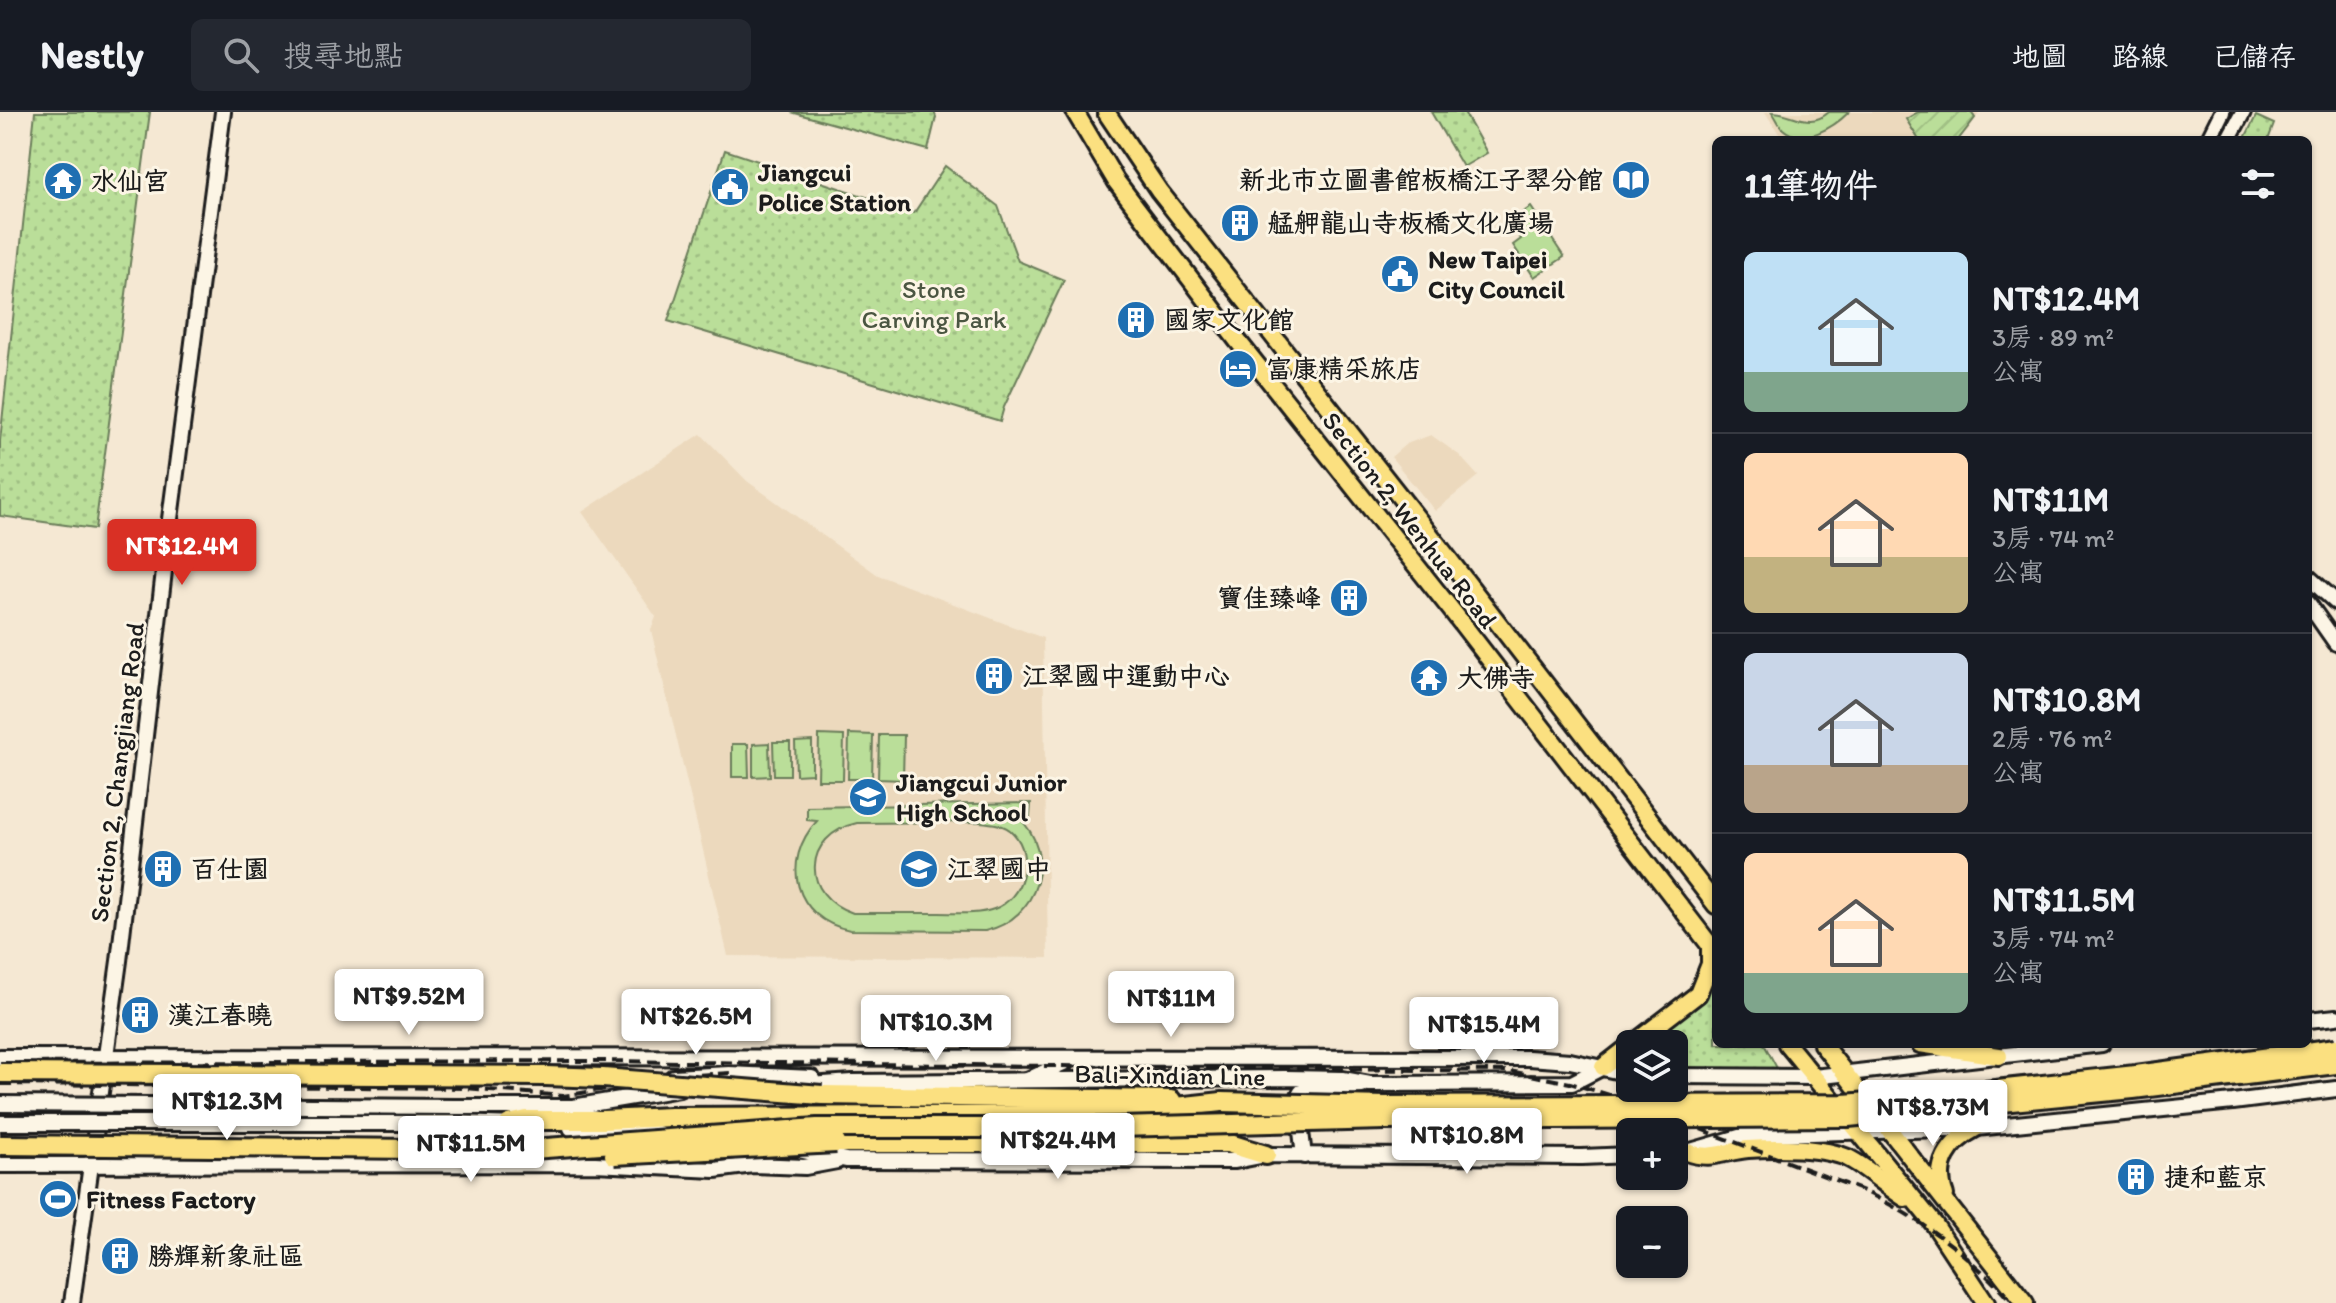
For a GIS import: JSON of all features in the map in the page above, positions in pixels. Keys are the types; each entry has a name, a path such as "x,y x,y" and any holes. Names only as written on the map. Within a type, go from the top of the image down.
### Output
{"highway":[{"name":"Bali-Xindian Line","path":"0,1071 546,1076 822,1095 1385,1106 1844,1104 2136,1075 2336,1048"},
{"name":"Bali-Xindian Line","path":"0,1145 519,1150 817,1128 1080,1128 1222,1123 1848,1117 2133,1089 2336,1064"},
{"path":"509,1124 527,1120 820,1113 1177,1109 1222,1102"},
{"path":"548,1108 571,1113 671,1109 1133,1115 1222,1123"},
{"path":"519,1150 600,1156 836,1143 1227,1143 1266,1155"}],"main road":[{"name":"Section 2, Changjiang Road","path":"72,1303 119,961 170,519 223,112"},
{"name":"Section 2, Wenhua Road","path":"1075,112 1116,181 1237,340 1453,612 1712,948"},
{"name":"Section 2, Wenhua Road","path":"1106,112 1159,191 1712,900"},
{"path":"2210,136 2222,112"},
{"path":"2230,136 2243,112"},
{"path":"2312,581 2336,602"},
{"path":"2312,609 2336,643"},
{"path":"1651,1030 1698,994 1712,954"},
{"path":"2312,1020 2335,1017"},
{"path":"1790,1048 1934,1224 1986,1303"},
{"path":"1825,1048 2025,1303"},
{"path":"1946,1048 1999,1056"},
{"path":"1688,1076 1814,1077 2068,1048"},
{"path":"0,1057 104,1062 712,1057 1529,1058 1570,1061 1616,1070"},
{"path":"0,1104 548,1108 602,1097 665,1077 729,1074 852,1082 1020,1083 1286,1078 1343,1079 1370,1084 1572,1083 1616,1057"},
{"path":"1020,1083 1074,1059"},
{"path":"0,1071 104,1062"},
{"path":"1304,1156 1297,1099 1301,1092 1307,1089 1344,1090 1370,1084"},
{"path":"1688,1150 1746,1135 1976,1128 2336,1089"},
{"path":"0,1123 509,1124 736,1140 846,1160"},
{"path":"1947,1201 1942,1187 1944,1158 1962,1135 1976,1128"},
{"path":"1688,1154 1702,1158 1745,1149 1775,1148 1826,1152 1847,1158 1920,1207"},
{"path":"0,1165 595,1164 715,1170 753,1165 805,1167 846,1160 1235,1161 1266,1155 1616,1156"}],"shaded area":[{"path":"1765,112 1980,112 1962,136 1780,136"},
{"name":"Jiangcui Junior High School","path":"701,434 747,481 878,575 1043,638 1048,958 728,956 651,630 656,617 582,512"},
{"path":"1431,435 1459,455 1478,476 1435,511 1391,457 1406,444"}],"green space":[{"path":"35,112 150,112 95,529 0,516 0,441"},
{"path":"791,112 934,112 936,117 928,150"},
{"path":"1431,112 1464,112 1487,153 1463,167"},
{"path":"1772,112 1815,120 1829,112 1849,112 1827,129 1800,136 1783,129"},
{"path":"1918,112 1971,112 1975,118 1961,136 1917,136 1906,119"},
{"path":"2256,116 2274,124 2270,136 2246,136"},
{"name":"Stone Carving Park","path":"725,150 914,213 945,166 998,206 1018,261 1064,280 1000,421 668,321"},
{"path":"1531,207 1564,257 1534,277 1513,245 1521,239 1510,221"},
{"path":"849,734 873,735 872,779 848,779"},
{"path":"819,735 844,736 843,780 818,780"},
{"path":"879,735 904,735 903,780 878,779"},
{"path":"812,741 812,774 796,775 795,742"},
{"path":"773,742 790,742 790,775 774,775"},
{"path":"769,743 770,776 753,777 753,744"},
{"path":"732,744 748,744 749,777 732,777"},
{"path":"1031,803 1030,817 1018,817 1037,848 1037,883 1019,913 1004,924 985,931 850,930 831,924 816,914 805,901 799,886 796,870 799,853 805,837 817,821 807,820 807,807","holes":["984,822 1010,830 1020,842 1023,853 1023,876 1019,887 1004,904 994,909 967,913 853,913 836,905 817,880 815,866 818,852 826,840 839,830 857,823"]},
{"path":"1712,988 1712,1048 1766,1048 1778,1070 1688,1073 1688,1030 1651,1030 1698,994"}],"railway":[{"path":"0,1063 596,1061 1510,1071 1570,1083 1616,1097 1864,1191 1944,1240 1980,1269 2012,1303"},
{"path":"0,1084 466,1088 563,1096 694,1075 730,1073"}],"place":[{"name":"新北市立圖書館板橋江子翠分館","path":"1631,180"},
{"name":"水仙宮","path":"63,181"},
{"name":"Jiangcui Police Station","path":"730,187"},
{"name":"艋舺龍山寺板橋文化廣場","path":"1240,223"},
{"name":"New Taipei City Council","path":"1400,274"},
{"name":"國家文化館","path":"1136,320"},
{"name":"富康精采旅店","path":"1238,369"},
{"name":"寶佳臻峰","path":"1349,598"},
{"name":"江翠國中運動中心","path":"994,676"},
{"name":"大佛寺","path":"1429,678"},
{"name":"Jiangcui Junior High School","path":"868,797"},
{"name":"百仕園","path":"163,869"},
{"name":"江翠國中","path":"919,869"},
{"name":"漢江春曉","path":"140,1015"},
{"name":"捷和藍京","path":"2136,1177"},
{"name":"Fitness Factory","path":"58,1199"},
{"name":"勝輝新象社區","path":"120,1256"}]}
